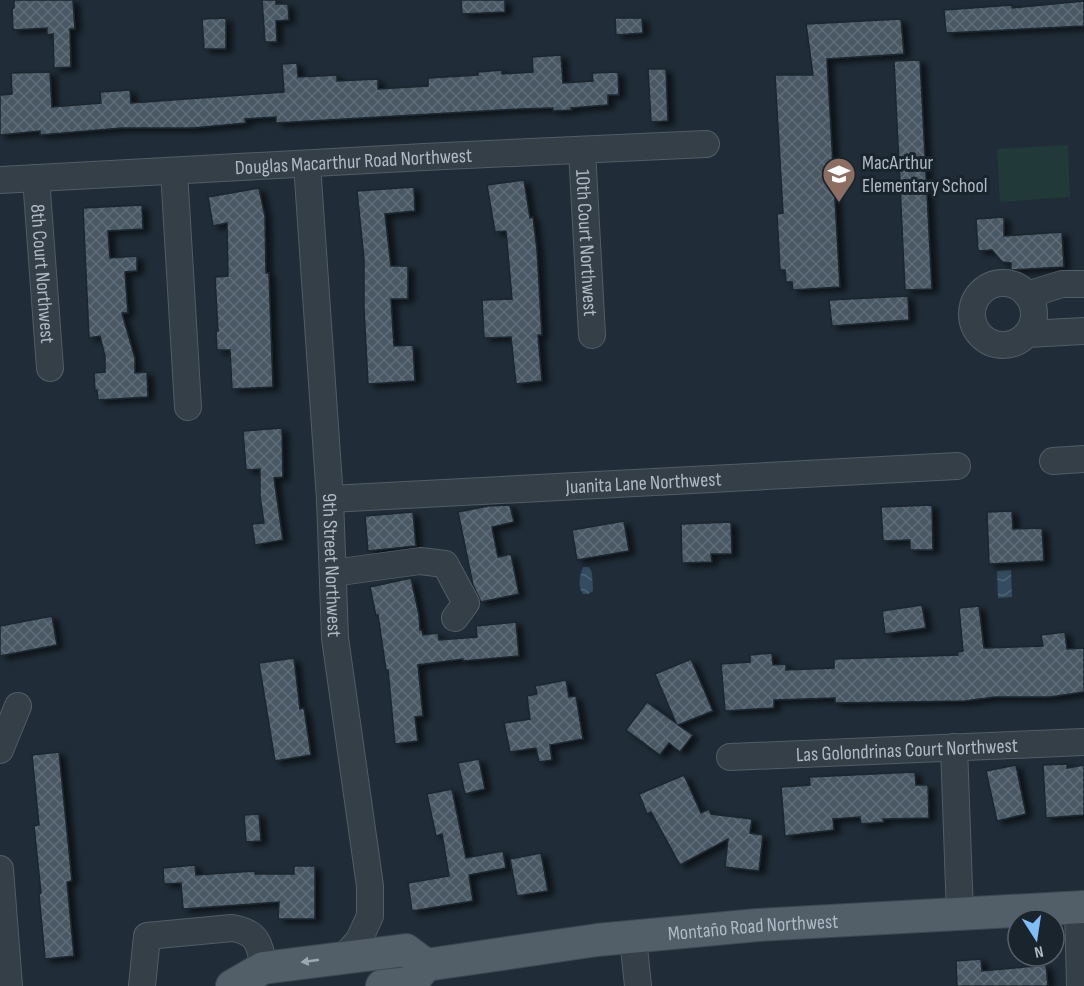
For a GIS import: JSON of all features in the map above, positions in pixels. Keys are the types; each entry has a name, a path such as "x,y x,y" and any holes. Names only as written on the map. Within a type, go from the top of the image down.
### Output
{"main road":[{"name":"Montaño Road Northwest","path":"426,965 597,940 758,925 1081,907"},
{"path":"232,986 263,968 406,950 426,965 411,983 382,986"}],"street":[{"name":"Douglas Macarthur Road Northwest","path":"0,180 706,144"},
{"name":"10th Court Northwest","path":"582,150 591,335"},
{"name":"9th Street Northwest","path":"307,164 330,499 335,638 370,886 370,916 358,940 344,957"},
{"path":"174,171 188,407"},
{"name":"8th Court Northwest","path":"36,178 51,368"},
{"path":"1011,284 1020,288 1032,304 1034,314 1027,334 1019,341 1009,345 988,342 974,328 971,318 975,298 990,285 1011,284"},
{"path":"1027,295 1073,284"},
{"path":"1027,334 1084,331"},
{"path":"1053,461 1084,459"},
{"name":"Juanita Lane Northwest","path":"330,499 957,466"},
{"path":"333,573 420,561 445,564 465,603 455,618"},
{"path":"0,750 18,706"},
{"name":"Las Golondrinas Court Northwest","path":"730,757 1084,742"},
{"path":"954,747 960,915"},
{"path":"0,869 9,986"},
{"path":"1080,986 1081,907"},
{"path":"142,986 147,936 232,928 243,930 255,937 262,951 263,968"},
{"path":"633,938 639,986"}],"green space":[{"path":"1068,145 1070,197 1000,202 997,149"}],"water":[{"path":"583,567 589,567 592,573 593,591 588,594 583,594 580,588"},
{"path":"1011,570 1012,597 998,598 997,571"}],"building":[{"path":"14,0 73,0 75,29 70,29 71,67 54,68 53,34 47,35 47,28 13,30"},
{"path":"262,0 276,0 276,4 288,4 289,20 276,21 277,42 265,42"},
{"path":"461,0 505,0 505,12 462,14"},
{"path":"1084,1 1084,26 946,33 944,10 1012,5 1012,8"},
{"path":"226,18 226,49 204,49 202,19"},
{"path":"615,18 642,18 643,33 616,35"},
{"path":"901,19 904,54 827,59 840,287 793,290 792,282 786,282 785,270 780,270 777,214 783,213 775,75 813,75 806,24"},
{"path":"561,55 563,83 593,81 592,73 618,72 619,95 608,95 608,105 571,108 572,110 520,109 276,123 276,117 245,119 246,123 193,128 122,128 40,135 40,131 0,135 0,95 12,94 11,73 50,72 52,107 101,103 100,92 130,90 131,103 284,92 282,64 297,63 298,77 337,75 337,81 378,79 378,89 428,86 428,78 478,75 478,72 502,70 502,74 533,72 532,57"},
{"path":"920,60 932,289 905,290 894,61"},
{"path":"648,69 666,69 668,121 651,122"},
{"path":"524,180 530,218 533,217 537,250 542,335 538,335 542,381 516,384 511,337 484,338 482,300 512,299 506,231 495,232 487,185"},
{"path":"414,187 415,211 385,214 391,266 408,266 408,299 391,299 394,346 413,345 415,381 368,384 364,259 357,191"},
{"path":"259,188 265,216 273,387 232,389 230,350 217,350 216,331 218,331 215,277 228,276 227,223 213,226 208,197"},
{"path":"142,205 143,229 108,231 110,258 137,256 137,271 125,272 128,313 122,313 135,358 135,373 147,372 148,397 98,400 94,373 105,372 105,356 100,336 89,338 83,208"},
{"path":"1004,217 1004,236 1062,232 1064,267 1011,270 1011,263 1002,262 992,250 978,251 976,219"},
{"path":"908,296 909,320 832,326 829,300"},
{"path":"282,428 283,477 274,478 283,540 255,545 252,524 264,523 260,496 260,469 246,470 243,431"},
{"path":"510,505 514,522 492,527 498,557 511,554 519,594 481,602 473,585 458,512 488,506"},
{"path":"932,505 933,550 910,550 910,540 883,541 881,507"},
{"path":"1012,511 1013,529 1042,528 1044,561 989,564 987,512"},
{"path":"413,512 416,546 368,551 365,516"},
{"path":"624,521 629,551 577,560 572,530"},
{"path":"731,522 732,554 711,554 712,562 682,563 681,524"},
{"path":"411,578 420,630 423,635 438,633 439,640 477,637 476,626 516,622 519,656 463,661 463,659 418,665 423,716 415,717 418,741 395,744 388,670 386,670 378,615 376,616 370,587"},
{"path":"922,605 926,628 885,634 882,611"},
{"path":"979,606 984,648 1043,646 1041,635 1065,632 1067,649 1084,648 1084,692 1050,697 995,697 965,701 835,703 835,698 774,700 774,708 725,711 721,664 750,662 750,655 772,653 773,665 786,664 786,670 834,668 834,659 958,655 957,652 963,651 959,608"},
{"path":"52,616 57,645 0,656 0,626"},
{"path":"294,658 300,709 304,708 311,755 275,761 259,663"},
{"path":"691,659 713,711 678,725 693,735 680,752 669,743 660,755 626,730 647,702 676,723 655,674"},
{"path":"566,680 569,697 576,696 583,739 550,745 552,760 539,762 536,748 510,752 504,723 530,719 527,696 537,694 535,686"},
{"path":"59,752 72,881 67,882 74,956 45,959 34,826 39,825 32,755"},
{"path":"479,759 485,789 465,794 458,763"},
{"path":"1067,764 1067,768 1084,765 1084,815 1046,818 1043,765"},
{"path":"1016,765 1026,814 997,821 986,771"},
{"path":"915,772 916,785 928,785 929,818 883,819 884,822 861,824 860,817 833,819 834,830 785,836 781,787 810,785 809,777"},
{"path":"684,775 701,813 709,809 711,814 752,819 750,833 763,835 759,871 725,867 728,839 680,865 651,812 647,814 639,794"},
{"path":"452,789 466,858 503,851 506,868 469,875 473,901 412,911 408,883 449,876 442,834 436,836 427,794"},
{"path":"259,814 261,841 246,842 244,815"},
{"path":"541,853 548,891 517,896 510,859"},
{"path":"195,865 196,875 255,871 255,874 294,874 294,866 315,866 315,919 278,919 279,902 183,909 181,883 164,884 163,868"},
{"path":"981,959 982,971 1046,968 1048,986 957,986 956,961"}],"place":[{"name":"MacArthur Elementary School","path":"839,203"}]}
